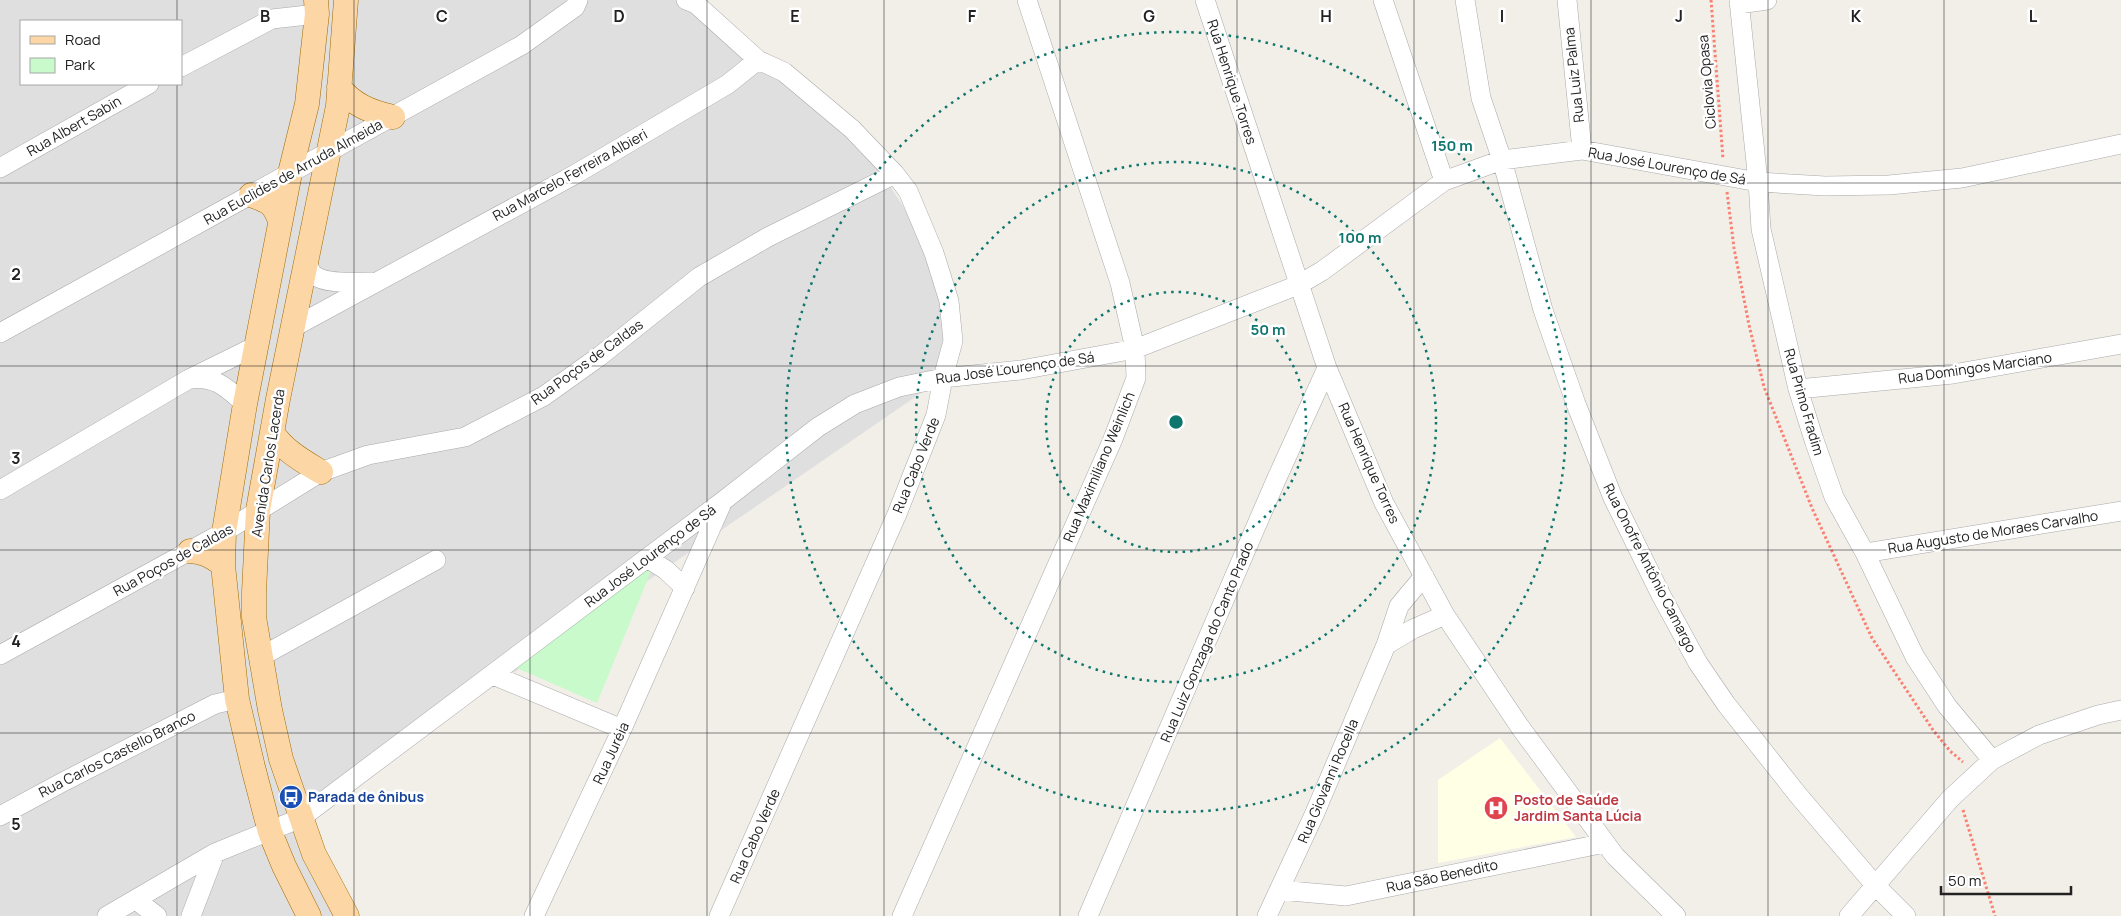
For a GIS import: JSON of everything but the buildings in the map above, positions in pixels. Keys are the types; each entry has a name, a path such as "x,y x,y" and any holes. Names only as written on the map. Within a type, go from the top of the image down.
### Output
{"main road":[{"name":"Avenida Carlos Lacerda","path":"346,0 338,106 258,510 255,547 254,616 270,710 281,759 314,854 347,916"},
{"path":"310,916 284,866 270,832 238,699 222,565 224,532 245,404 280,221 307,104 316,7"},
{"path":"339,87 347,97 360,107 393,117"},
{"path":"251,195 273,206 280,221"},
{"path":"272,432 277,441 321,472"},
{"path":"190,551 203,552 213,557 222,565"}],"street":[{"name":"Rua Euclides de Arruda Almeida","path":"0,332 522,45 575,7 578,0"},
{"name":"Rua Maximiliano Weinlich","path":"902,916 1113,439 1136,378 1135,349 1120,283 1027,0"},
{"name":"Rua Henrique Torres","path":"1205,0 1327,368 1384,503 1445,614 1520,727 1615,856 1676,916"},
{"path":"1383,0 1444,181"},
{"name":"Rua Onofre Antônio Camargo","path":"1466,0 1481,98 1502,160 1543,310 1576,404 1613,498 1662,597 1698,663 1726,704 1798,795 1875,885 1906,916"},
{"name":"Rua Luiz Palma","path":"1566,0 1582,150"},
{"path":"1739,2 1767,0"},
{"name":"Rua Cabo Verde","path":"694,1 758,60 784,72 864,139 908,191 923,224 949,301 953,341 936,415 897,514 720,916"},
{"name":"Rua Primo Fradim","path":"1739,2 1758,182 1761,229 1798,388 1834,497 1865,553 1915,657 1947,706 1992,760"},
{"path":"182,66 272,19 316,7"},
{"name":"Rua Marcelo Ferreira Albieri","path":"294,327 574,175 728,84 758,60"},
{"name":"Rua Albert Sabin","path":"0,168 147,85"},
{"name":"Rua José Lourenço de Sá","path":"108,916 214,853 301,818 493,675 818,427 855,404 899,387 943,378 1021,370 1135,349 1298,285 1322,271 1444,181 1502,160 1582,150 1758,182 1825,186 1888,185 1962,178 2121,144"},
{"name":"Rua Poços de Caldas","path":"0,655 224,532 321,472 368,455 465,437 498,421 544,396 600,356 699,277 768,237 895,174"},
{"name":"Rua Marcelo Ferreira Albieri","path":"307,262 310,272 316,277 326,280 348,283 376,282"},
{"name":"Rua Domingos Marciano","path":"1798,388 1953,374 2121,344"},
{"path":"0,490 189,379 256,346"},
{"name":"Rua Luiz Gonzaga do Canto Prado","path":"1088,916 1276,480 1327,368"},
{"path":"189,379 203,377 215,380 245,404"},
{"name":"Rua Juréia","path":"534,916 622,729 723,501"},
{"name":"Rua Augusto de Moraes Carvalho","path":"1865,553 2121,511"},
{"path":"647,558 666,570 685,588"},
{"path":"262,656 436,560"},
{"name":"Rua Giovanni Rocella","path":"1267,916 1314,815 1386,645 1399,606 1424,576"},
{"path":"1386,645 1413,629 1445,614"},
{"path":"493,675 622,729"},
{"name":"Rua Carlos Castello Branco","path":"0,816 60,782 214,704 238,699"},
{"path":"1849,916 1950,799 1992,760 2038,735 2098,715 2121,710"},
{"name":"Rua São Benedito","path":"1279,890 1346,896 1605,843"},
{"path":"191,916 214,853"},
{"path":"136,900 157,916"}],"path":[{"name":"Ciclovia Opasa","path":"1711,0 1723,163"},
{"path":"1961,804 1995,916"}],"shaded area":[{"path":"0,0 682,0 852,129 934,253 953,341 943,378 302,818 356,916 0,916"},
{"name":"Posto de Saúde Jardim Santa Lúcia","path":"1500,738 1576,837 1438,863 1438,780"}],"green space":[{"path":"656,559 597,703 512,666"}],"place":[{"name":"Parada de ônibus","path":"291,797"},
{"name":"Posto de Saúde Jardim Santa Lúcia","path":"1496,808"}]}
